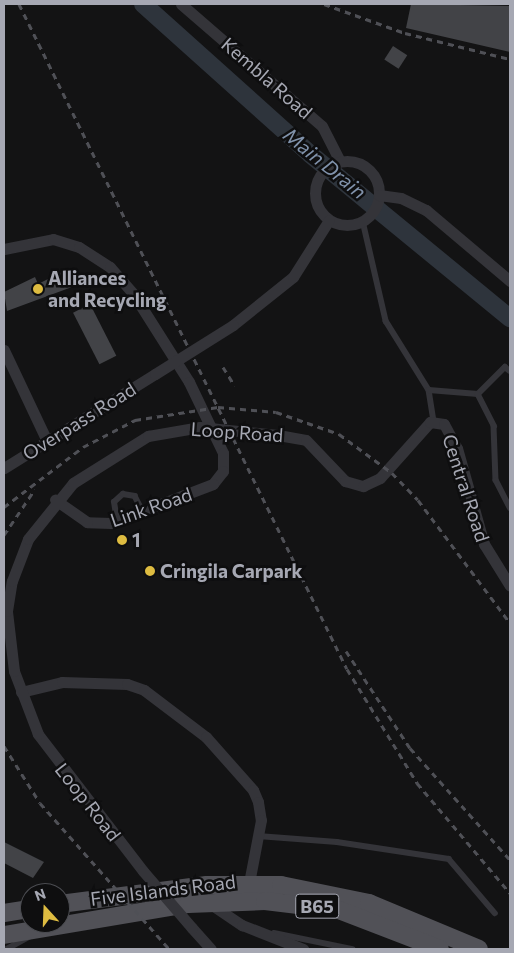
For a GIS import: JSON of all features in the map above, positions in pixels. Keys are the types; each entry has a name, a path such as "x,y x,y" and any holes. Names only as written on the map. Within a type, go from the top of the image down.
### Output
{"main road":[{"name":"Five Islands Road","path":"70,903 249,884 346,896 435,928 478,949"},
{"name":"Five Islands Road","path":"70,923 208,902 320,906 374,920 433,948"},
{"path":"4,913 20,911"},
{"name":"Five Islands Road","path":"4,935 20,932"}],"street":[{"name":"Kembla Road","path":"181,4 322,126 337,162"},
{"path":"337,162 368,168 379,195 367,217 346,225 329,220 316,204 316,182 337,162"},
{"path":"379,195 401,198 426,210 510,281"},
{"name":"Overpass Road","path":"4,468 233,325 293,277 329,220"},
{"name":"Link Road","path":"4,249 53,239 96,256 134,295 189,382 223,453 223,471 213,484 143,513 118,521 87,522 55,500"},
{"path":"4,350 47,441"},
{"name":"Loop Road","path":"216,949 208,946 143,871 49,751 21,692 7,630 12,581 28,539 55,500 89,470 133,443 162,431 200,427 278,435 306,440 345,481 363,486 380,478 434,422"},
{"name":"Central Road","path":"434,422 452,434 484,544 510,586"},
{"path":"21,692 90,681 144,690 206,737 253,790 261,820 249,884"},
{"path":"208,902 249,928 303,949"}],"lane":[{"path":"367,217 386,321 429,390 434,422"},
{"path":"429,390 478,394 505,367 510,371"},
{"path":"478,394 494,426 496,480 510,508"},
{"path":"118,521 114,502 123,494 135,496 143,513"},
{"path":"258,836 337,842 449,859 495,913"},
{"path":"249,928 352,949"},
{"path":"7,949 33,933"}],"building":[{"path":"411,4 510,6 510,52 406,28"},
{"path":"393,46 407,55 399,69 384,59"},
{"name":"Alliances and Recycling","path":"64,271 72,287 7,311 4,292 35,277 38,284"},
{"path":"90,304 116,356 99,364 73,313"},
{"path":"4,842 44,862 33,878 4,863"}],"waterway":[{"name":"Main Drain","path":"143,4 310,154 510,318"}],"railway":[{"path":"19,4 347,669 417,783 510,893"},
{"path":"324,4 405,33 510,59"},
{"path":"223,367 235,386"},
{"path":"4,507 83,447 135,420 218,407 276,412 339,434 392,473 418,500 510,623"},
{"path":"4,535 35,489"},
{"path":"346,651 410,748 510,860"},
{"path":"4,746 40,803 169,949"}],"place":[{"name":"Alliances and Recycling","path":"38,289"},
{"name":"1","path":"122,540"},
{"name":"Cringila Carpark","path":"150,571"}]}
